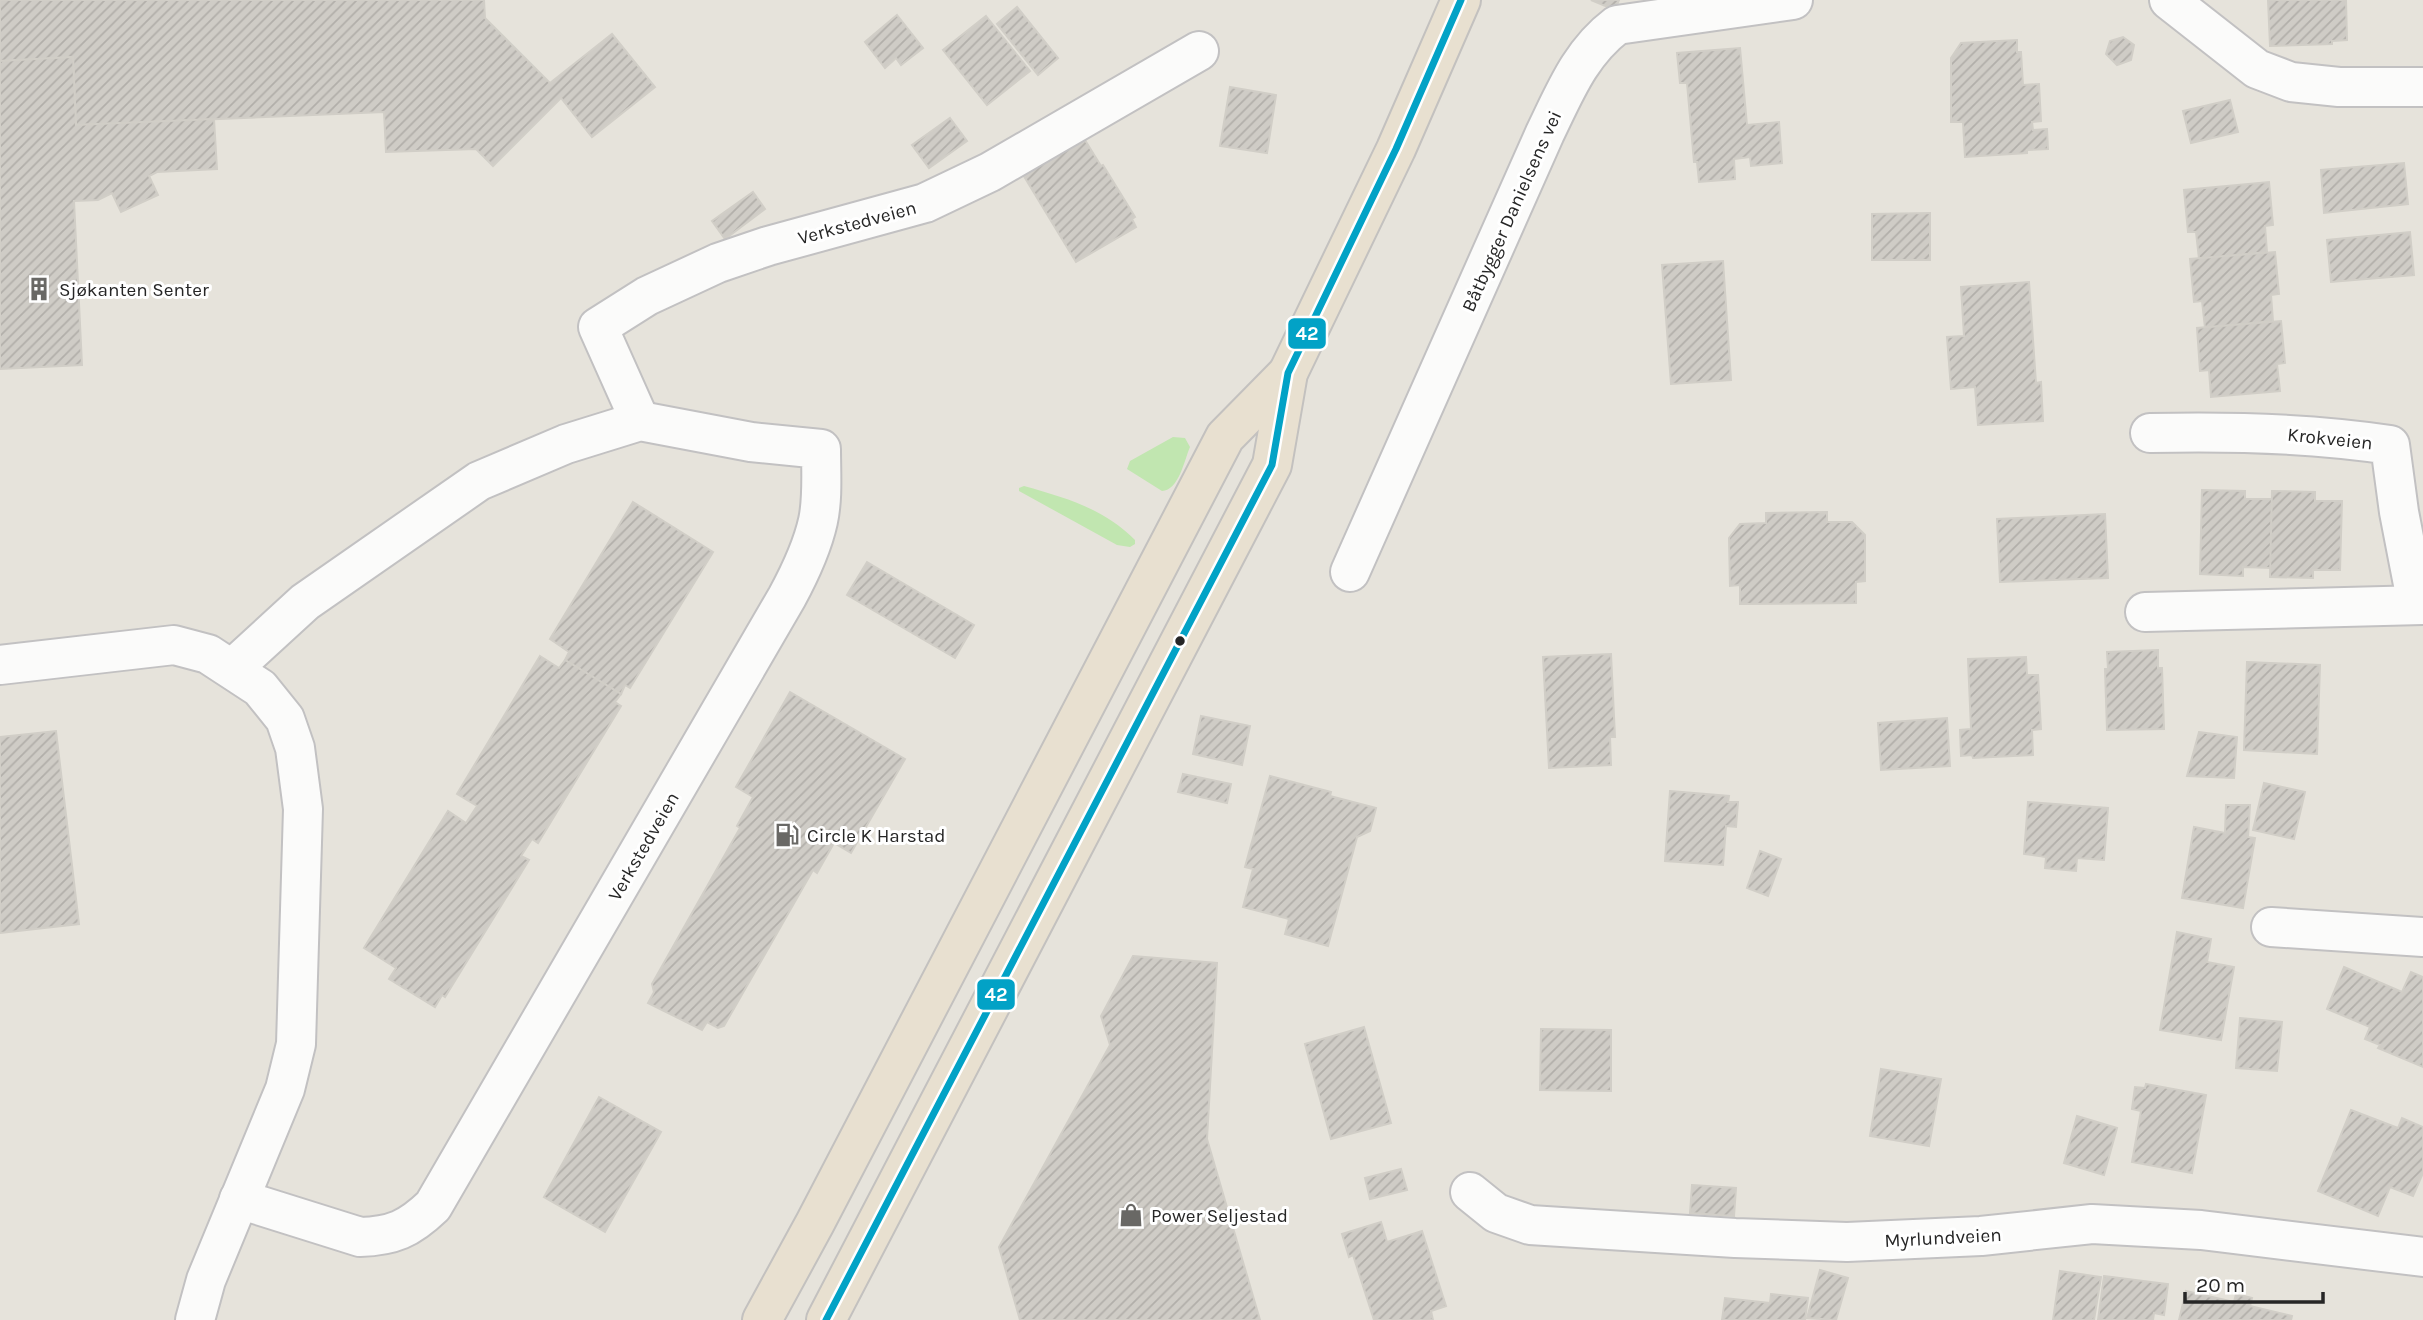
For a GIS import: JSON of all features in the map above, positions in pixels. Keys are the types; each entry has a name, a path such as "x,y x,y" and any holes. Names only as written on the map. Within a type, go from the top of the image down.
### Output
{"highway":[{"path":"826,1320 1272,465 1288,373 1396,149 1461,0"},
{"path":"762,1320 1224,437 1288,373"}],"street":[{"name":"Båtbygger Danielsens vei","path":"1350,572 1545,133 1580,62 1604,35 1617,25 1793,0"},
{"path":"2169,0 2257,69 2291,82 2339,87 2423,87"},
{"name":"Verkstedveien","path":"640,421 598,327 647,296 718,263 768,246 925,203 990,172 1199,51"},
{"name":"Verkstedveien","path":"233,668 305,602 480,481 566,443 640,421 751,442 821,449 821,501 818,521 800,573 433,1206 419,1220 400,1231 360,1237 239,1199"},
{"name":"Krokveien","path":"2145,612 2420,605 2399,512 2390,445 2285,433 2150,433"},
{"path":"0,666 174,645 208,654 260,688 285,719 295,748 303,809 296,1044 285,1089 206,1280 195,1320"},
{"path":"2271,928 2423,937"},
{"name":"Myrlundveien","path":"1470,1192 1496,1213 1544,1226 1847,1242 1981,1236 2092,1224 2201,1230 2423,1257"}],"green space":[{"path":"1173,437 1185,438 1190,447 1173,486 1162,491 1127,469 1130,461"},
{"path":"1024,486 1097,512 1123,529 1135,540 1135,544 1130,547 1117,545 1019,491 1019,488"}],"building":[{"path":"0,0 484,0 485,18 550,83 612,34 655,87 592,137 561,98 493,166 476,149 386,152 384,112 76,125 73,57 0,61"},
{"path":"1591,0 1619,0 1615,10"},
{"path":"2268,0 2346,0 2347,40 2332,41 2332,44 2270,46"},
{"path":"1017,7 1058,58 1038,75 997,24"},
{"path":"897,15 923,48 901,65 896,58 885,68 865,42"},
{"path":"986,16 1030,71 987,105 943,50"},
{"path":"2123,37 2134,45 2131,60 2117,65 2106,54 2110,41"},
{"path":"2017,40 2017,52 2021,52 2023,85 2039,84 2041,121 2032,122 2033,130 2047,129 2048,149 1965,157 1963,122 1951,122 1951,58 1961,43"},
{"path":"1740,48 1747,125 1779,122 1782,163 1751,166 1750,157 1734,159 1735,179 1699,182 1697,162 1694,162 1687,83 1680,83 1677,53"},
{"name":"Sjøkanten Senter","path":"73,57 76,125 214,119 217,169 157,172 149,176 158,195 121,212 112,193 98,200 74,201 82,365 0,369 0,61"},
{"path":"1230,87 1276,95 1267,153 1220,146"},
{"path":"2230,100 2238,132 2191,143 2183,111"},
{"path":"950,118 967,141 929,168 912,145"},
{"path":"1080,132 1135,217 1132,219 1136,227 1076,262 1019,168"},
{"path":"2404,163 2408,204 2324,213 2321,170"},
{"path":"2269,182 2273,225 2265,226 2267,252 2199,259 2196,232 2188,232 2184,190"},
{"path":"753,192 765,209 725,239 712,221"},
{"path":"1930,213 1930,260 1872,260 1872,214"},
{"path":"2410,232 2414,275 2331,282 2327,240"},
{"path":"2275,252 2279,294 2271,295 2273,321 2205,328 2202,301 2194,302 2190,259"},
{"path":"1723,261 1731,380 1671,384 1662,265"},
{"path":"2029,282 2036,383 2041,382 2043,421 1978,425 1975,387 1951,389 1947,337 1964,336 1961,287"},
{"path":"2281,321 2285,363 2277,364 2280,391 2211,397 2209,370 2200,371 2197,328"},
{"path":"2202,490 2245,491 2245,499 2272,499 2271,568 2243,567 2243,576 2200,574"},
{"path":"2272,491 2315,492 2315,501 2342,501 2340,570 2313,570 2313,578 2270,577"},
{"path":"633,502 713,552 630,688 625,685 621,694 565,660 569,652 550,639"},
{"path":"1827,512 1827,522 1852,522 1865,535 1865,581 1856,582 1856,603 1740,604 1740,585 1730,586 1729,538 1740,524 1766,523 1766,513"},
{"path":"2105,514 2108,578 2000,582 1997,519"},
{"path":"867,562 974,625 955,658 847,595"},
{"path":"2158,650 2158,668 2162,668 2164,729 2107,730 2107,652"},
{"path":"1611,654 1615,737 1610,737 1611,765 1549,768 1543,657"},
{"path":"540,656 559,668 565,660 621,694 615,702 621,706 538,843 532,839 521,856 529,860 445,997 442,995 435,1007 389,979 396,968 364,948 448,811 466,823 477,806 457,794"},
{"path":"2026,657 2027,675 2038,675 2041,729 2032,730 2033,755 1973,758 1972,755 1961,756 1960,730 1971,729 1968,659"},
{"path":"2247,662 2320,665 2317,754 2244,750"},
{"path":"790,692 905,759 851,853 834,843 817,873 813,870 724,1026 718,1028 707,1022 702,1030 648,1003 654,992 652,984 740,828 737,826 753,797 736,787"},
{"path":"1201,716 1250,726 1242,765 1193,754"},
{"path":"1947,718 1950,766 1881,770 1878,723"},
{"path":"56,731 79,924 0,933 0,737"},
{"path":"2199,732 2237,737 2234,778 2187,776"},
{"path":"1183,774 1231,784 1227,803 1178,792"},
{"path":"1270,776 1331,792 1330,796 1376,808 1370,831 1357,837 1328,946 1285,934 1289,919 1243,907 1253,869 1245,867"},
{"path":"2264,783 2305,792 2294,839 2253,830"},
{"path":"1670,791 1729,796 1728,802 1738,802 1736,827 1726,826 1723,865 1665,861"},
{"path":"2028,802 2108,808 2104,860 2077,858 2076,871 2045,868 2046,857 2024,854"},
{"path":"2226,805 2250,805 2248,837 2255,838 2243,908 2182,898 2194,827 2225,833"},
{"path":"1760,851 1781,859 1768,896 1747,888"},
{"path":"2177,932 2211,939 2207,962 2234,967 2221,1040 2160,1030"},
{"path":"1133,956 1217,963 1207,1139 1260,1320 1020,1320 999,1247 1110,1045 1101,1016"},
{"path":"2344,967 2402,992 2411,972 2423,977 2423,1067 2378,1048 2380,1045 2365,1039 2370,1027 2327,1009"},
{"path":"2240,1018 2282,1022 2277,1071 2236,1068"},
{"path":"1364,1027 1391,1123 1331,1139 1305,1044"},
{"path":"1541,1029 1611,1030 1611,1091 1540,1090"},
{"path":"1881,1069 1941,1079 1929,1146 1870,1136"},
{"path":"2146,1084 2206,1095 2192,1173 2132,1162 2141,1111 2132,1109 2135,1087 2145,1088"},
{"path":"599,1097 661,1132 605,1232 544,1197"},
{"path":"2351,1110 2398,1128 2402,1118 2423,1127 2423,1173 2413,1196 2390,1187 2378,1216 2318,1191"},
{"path":"2077,1116 2117,1128 2104,1175 2064,1163"},
{"path":"1401,1169 1407,1190 1370,1199 1365,1178"},
{"path":"1692,1185 1736,1188 1734,1216 1690,1213"},
{"path":"1381,1222 1387,1242 1422,1231 1446,1306 1431,1311 1433,1320 1374,1320 1353,1255 1349,1257 1342,1234"},
{"path":"1820,1270 1848,1278 1836,1320 1807,1318"},
{"path":"2060,1271 2101,1277 2094,1320 2053,1320"},
{"path":"2104,1276 2168,1284 2164,1315 2154,1313 2153,1320 2098,1320"},
{"path":"2186,1291 2234,1302 2236,1294 2252,1298 2250,1306 2292,1316 2291,1320 2179,1320"},
{"path":"1771,1294 1808,1298 1805,1320 1722,1320 1725,1298 1770,1303"}],"transit line":[{"name":"42","path":"826,1320 1272,465 1288,373 1396,149 1461,0"}],"place":[{"name":"Sjøkanten Senter","path":"39,289"},
{"name":"Circle K Harstad","path":"787,835"},
{"name":"Power Seljestad","path":"1131,1215"}]}
